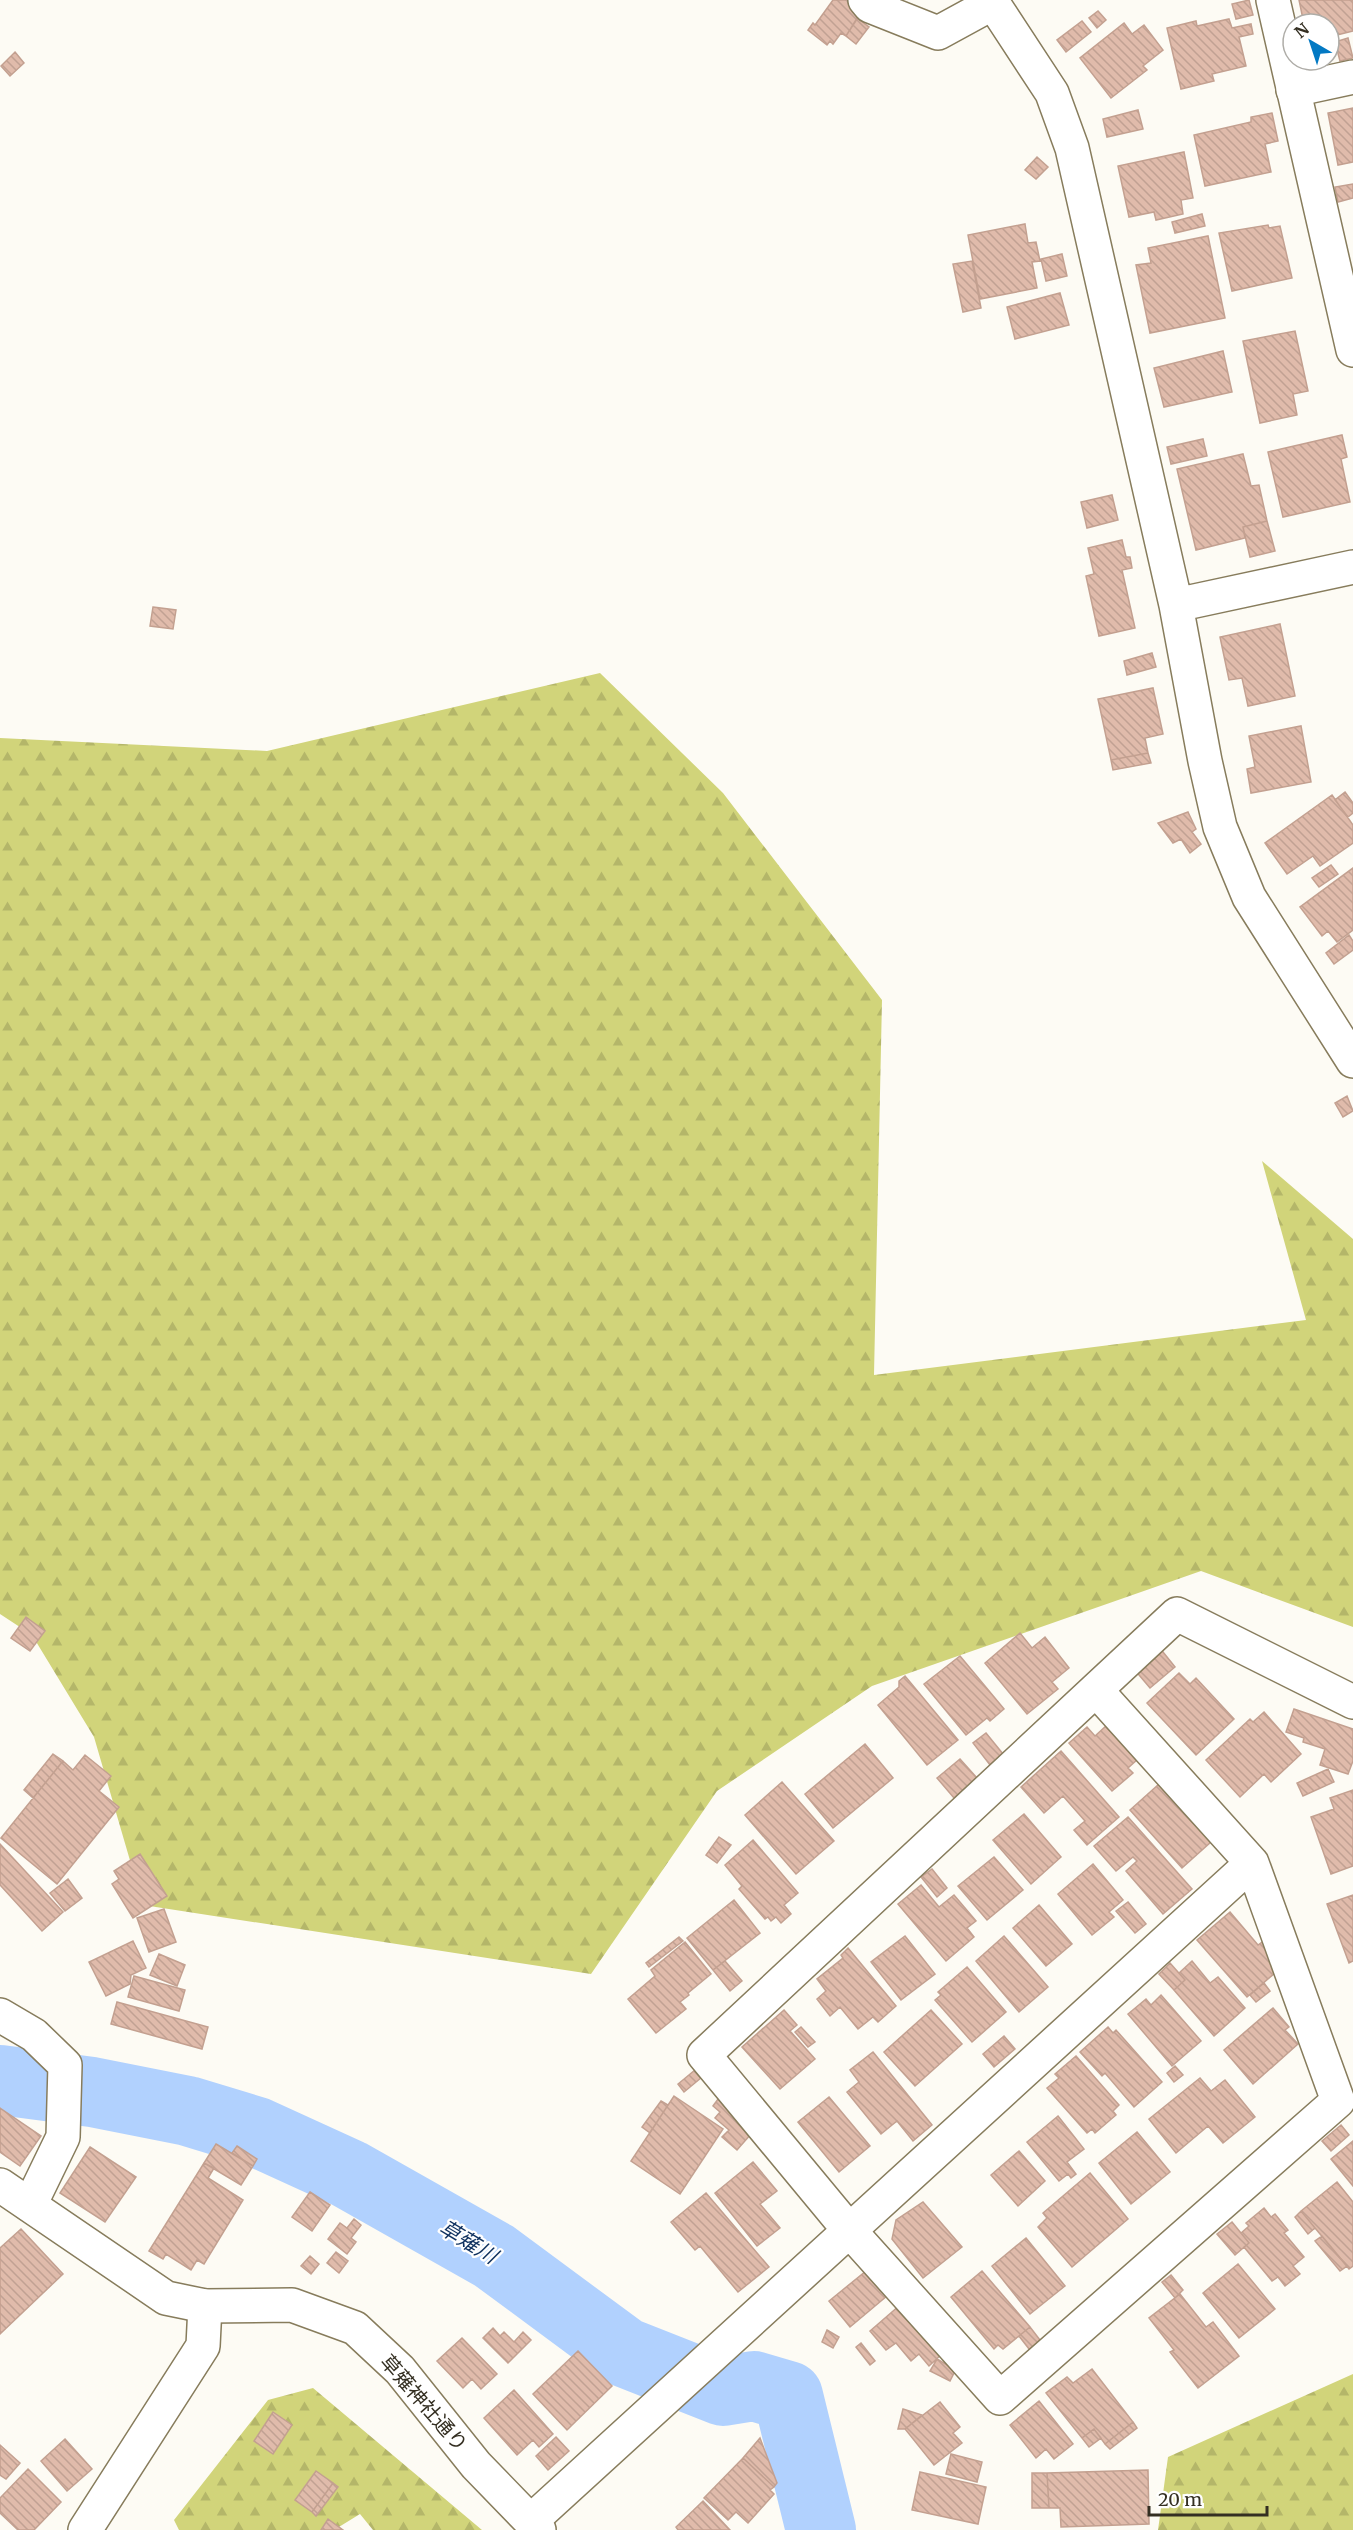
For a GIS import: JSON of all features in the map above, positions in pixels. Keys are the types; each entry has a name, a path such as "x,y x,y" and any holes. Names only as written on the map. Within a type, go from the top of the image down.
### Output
{"street":[{"path":"865,0 870,6 938,33 992,1 1052,93 1072,148 1176,605 1196,716 1220,827 1249,897 1353,1061"},
{"path":"1273,0 1351,331"},
{"path":"1293,90 1353,77"},
{"path":"1176,605 1353,567"},
{"path":"1096,1690 1252,1863 1338,2101 1000,2398 849,2230 704,2055 1177,1614 1353,1702"},
{"path":"535,2526 663,2399 1252,1863"},
{"path":"0,2015 33,2035 65,2064 63,2137 30,2205"},
{"name":"草薙神社通り","path":"0,2185 166,2298 205,2306 292,2305 355,2328 400,2370 476,2464 535,2526"},
{"path":"85,2530 203,2346 205,2306"}],"green space":[{"path":"600,673 723,793 882,1000 874,1375 1306,1320 1262,1161 1353,1239 1353,1627 1201,1571 872,1686 717,1791 591,1974 143,1905 94,1737 32,1635 0,1614 0,738 267,751"},
{"path":"1353,2374 1353,2530 1158,2530 1168,2457"},
{"path":"313,2388 482,2530 373,2530 360,2514 334,2530 179,2530 174,2520 268,2400"}],"building":[{"path":"833,0 849,0 863,10 846,36 841,33 833,44 830,41 827,45 808,30 813,23 815,25"},
{"path":"1249,0 1253,15 1236,19 1232,4"},
{"path":"1299,0 1353,0 1353,31 1341,34 1341,12 1302,12"},
{"path":"1098,11 1106,20 1097,28 1089,18"},
{"path":"857,18 869,27 856,44 846,36"},
{"path":"1229,19 1232,28 1251,24 1253,34 1239,37 1246,66 1212,74 1214,81 1181,89 1167,28 1196,21 1197,26"},
{"path":"1082,21 1091,32 1066,52 1057,40"},
{"path":"1124,23 1132,34 1144,25 1163,50 1143,66 1147,70 1111,98 1080,58"},
{"path":"1348,38 1353,58 1341,61 1341,40"},
{"path":"15,52 24,63 10,76 1,66"},
{"path":"1353,108 1353,162 1338,165 1328,113"},
{"path":"1138,110 1143,129 1107,137 1103,119"},
{"path":"1272,113 1278,141 1265,144 1271,172 1205,186 1194,135 1251,122 1251,117"},
{"path":"1184,152 1193,198 1181,200 1183,214 1156,220 1154,212 1129,217 1118,166"},
{"path":"1037,157 1048,167 1036,179 1025,170"},
{"path":"1353,184 1353,198 1338,202 1335,187"},
{"path":"1202,214 1205,226 1175,233 1172,222"},
{"path":"1025,224 1028,243 1036,242 1040,261 1032,262 1037,288 980,299 968,235"},
{"path":"1268,225 1269,228 1280,226 1292,278 1232,291 1219,233"},
{"path":"1208,236 1225,318 1150,333 1136,265 1151,263 1148,248"},
{"path":"1062,254 1067,276 1046,281 1041,259"},
{"path":"972,261 981,308 963,312 953,264"},
{"path":"1060,293 1069,325 1015,339 1007,307"},
{"path":"1295,331 1308,391 1293,394 1297,415 1260,423 1243,341"},
{"path":"1223,351 1232,392 1164,407 1154,368"},
{"path":"1342,435 1347,457 1341,459 1350,502 1283,517 1268,452"},
{"path":"1203,439 1207,456 1171,464 1167,447"},
{"path":"1243,454 1251,486 1259,485 1267,521 1243,527 1245,538 1196,550 1177,469"},
{"path":"1112,495 1118,520 1087,528 1081,502"},
{"path":"1267,521 1275,551 1250,557 1243,527"},
{"path":"1122,540 1126,557 1130,557 1132,568 1122,570 1135,628 1099,636 1086,576 1094,574 1088,548"},
{"path":"153,607 176,610 173,629 150,626"},
{"path":"1280,624 1295,696 1248,706 1242,678 1229,680 1220,637"},
{"path":"1152,653 1156,667 1127,675 1124,661"},
{"path":"1153,688 1163,734 1145,738 1148,753 1111,760 1098,699"},
{"path":"1301,726 1311,782 1251,793 1247,769 1255,767 1249,736"},
{"path":"1148,753 1151,763 1113,770 1111,760"},
{"path":"1345,792 1353,803 1353,813 1348,817 1335,800"},
{"path":"1332,795 1353,825 1353,843 1320,866 1313,856 1287,874 1265,843"},
{"path":"1188,812 1196,829 1192,832 1201,844 1190,853 1181,839 1173,843 1158,823"},
{"path":"1331,865 1338,874 1319,887 1312,878"},
{"path":"1353,868 1353,930 1337,942 1328,931 1322,936 1300,907"},
{"path":"1349,935 1353,941 1353,950 1334,964 1326,953"},
{"path":"1347,1096 1353,1111 1343,1117 1335,1103"},
{"path":"26,1617 45,1631 30,1651 11,1638"},
{"path":"1020,1633 1032,1648 1045,1637 1069,1668 1052,1682 1058,1689 1027,1714 985,1663"},
{"path":"1159,1647 1175,1667 1150,1688 1134,1669"},
{"path":"960,1656 1004,1709 990,1721 987,1718 966,1735 924,1684"},
{"path":"1179,1673 1190,1684 1196,1678 1234,1719 1196,1755 1147,1703"},
{"path":"905,1676 958,1740 927,1765 878,1705 899,1687 899,1681"},
{"path":"1294,1709 1353,1729 1353,1761 1348,1774 1320,1765 1325,1749 1303,1742 1304,1738 1286,1732"},
{"path":"1264,1712 1301,1754 1271,1782 1264,1774 1240,1797 1206,1760 1250,1719 1253,1722"},
{"path":"1107,1725 1138,1759 1128,1768 1133,1773 1112,1791 1069,1743 1087,1727 1095,1736"},
{"path":"986,1733 1003,1754 990,1765 973,1743"},
{"path":"865,1744 893,1778 833,1828 805,1794"},
{"path":"1061,1751 1119,1817 1087,1845 1074,1830 1085,1821 1063,1796 1044,1813 1021,1787"},
{"path":"53,1754 63,1761 33,1798 24,1790"},
{"path":"85,1755 111,1776 99,1791 119,1807 57,1884 1,1838 63,1761 73,1770"},
{"path":"960,1759 977,1778 954,1798 937,1778"},
{"path":"1328,1769 1334,1782 1303,1796 1297,1783"},
{"path":"782,1782 834,1841 796,1874 745,1815"},
{"path":"1159,1784 1211,1842 1182,1868 1130,1810"},
{"path":"1353,1790 1353,1866 1331,1874 1311,1817 1334,1809 1330,1798"},
{"path":"1024,1814 1061,1857 1031,1884 993,1840"},
{"path":"1128,1817 1192,1889 1163,1914 1126,1871 1137,1861 1133,1857 1116,1871 1094,1846"},
{"path":"719,1837 731,1845 717,1863 706,1855"},
{"path":"753,1840 798,1893 784,1905 791,1914 781,1923 776,1917 771,1921 768,1917 765,1919 739,1889 742,1886 725,1865"},
{"path":"0,1844 63,1912 42,1931 0,1885"},
{"path":"140,1854 167,1896 133,1918 112,1884 119,1879 114,1871"},
{"path":"994,1857 1023,1890 987,1920 958,1886"},
{"path":"1093,1864 1123,1900 1109,1912 1114,1917 1092,1935 1058,1894"},
{"path":"932,1869 947,1888 937,1897 921,1877"},
{"path":"68,1879 82,1898 65,1911 50,1893"},
{"path":"921,1885 939,1907 954,1895 976,1921 967,1928 974,1937 946,1961 898,1904"},
{"path":"1353,1895 1353,1961 1349,1963 1327,1904"},
{"path":"734,1900 760,1933 713,1970 687,1938"},
{"path":"1128,1902 1146,1924 1135,1933 1116,1911"},
{"path":"1039,1905 1072,1944 1046,1966 1013,1928"},
{"path":"164,1909 176,1942 149,1952 137,1918"},
{"path":"1230,1912 1258,1945 1265,1940 1275,1973 1247,1997 1197,1940"},
{"path":"905,1936 935,1974 901,2000 871,1962"},
{"path":"1004,1936 1048,1987 1019,2012 976,1961"},
{"path":"679,1937 683,1941 649,1967 646,1963"},
{"path":"133,1941 146,1968 131,1975 130,1984 106,1996 89,1962"},
{"path":"685,1942 711,1974 680,2002 686,2009 656,2033 628,1999 655,1976 651,1970"},
{"path":"848,1948 896,2006 878,2022 873,2017 858,2029 840,2007 830,2016 817,1999 826,1991 817,1979 843,1958 841,1955"},
{"path":"159,1954 185,1965 177,1986 150,1975"},
{"path":"725,1961 742,1981 730,1991 713,1970"},
{"path":"1192,1961 1210,1983 1218,1977 1245,2008 1214,2036 1174,1990 1185,1980 1179,1973"},
{"path":"1170,1963 1185,1980 1174,1990 1159,1974"},
{"path":"967,1967 1006,2012 972,2042 935,2000 941,1995 938,1992"},
{"path":"134,1976 185,1990 179,2011 128,1997"},
{"path":"1264,1983 1270,1991 1256,2002 1250,1995"},
{"path":"1161,1995 1201,2041 1172,2066 1128,2014 1146,1999 1151,2005"},
{"path":"117,2002 208,2027 202,2049 111,2024"},
{"path":"1273,2008 1289,2027 1285,2030 1298,2044 1253,2084 1224,2050"},
{"path":"784,2010 797,2025 790,2031 815,2059 780,2089 742,2047"},
{"path":"931,2010 962,2044 915,2086 884,2052"},
{"path":"801,2027 815,2042 808,2047 795,2032"},
{"path":"1108,2027 1113,2033 1116,2030 1162,2082 1134,2107 1105,2073 1102,2076 1080,2052"},
{"path":"1004,2036 1015,2049 994,2067 983,2054"},
{"path":"873,2052 932,2125 913,2141 897,2121 881,2134 847,2092 859,2082 850,2070"},
{"path":"1076,2056 1119,2105 1113,2111 1116,2115 1095,2133 1092,2129 1087,2133 1047,2088 1059,2078 1055,2074"},
{"path":"701,2065 707,2073 684,2092 678,2084"},
{"path":"1175,2066 1183,2075 1174,2082 1167,2073"},
{"path":"1200,2078 1211,2091 1225,2080 1255,2117 1223,2143 1208,2126 1176,2153 1149,2119"},
{"path":"721,2095 758,2126 737,2150 722,2137 729,2130 715,2118 720,2112 713,2106"},
{"path":"674,2096 723,2129 680,2194 631,2161"},
{"path":"829,2097 870,2146 839,2172 798,2122"},
{"path":"661,2101 668,2105 650,2133 642,2127"},
{"path":"0,2108 41,2136 20,2166 0,2152"},
{"path":"1058,2116 1084,2149 1067,2162 1076,2174 1071,2178 1068,2174 1059,2181 1027,2142"},
{"path":"1341,2125 1349,2135 1331,2151 1322,2141"},
{"path":"1137,2132 1170,2172 1131,2204 1099,2163"},
{"path":"1353,2141 1353,2186 1331,2159"},
{"path":"216,2144 253,2166 241,2185 204,2163"},
{"path":"237,2146 257,2159 253,2166 232,2153"},
{"path":"90,2147 136,2177 105,2222 60,2193"},
{"path":"1019,2151 1045,2181 1018,2206 991,2175"},
{"path":"753,2162 777,2191 760,2204 780,2228 757,2246 715,2193"},
{"path":"204,2163 214,2168 208,2178 243,2200 204,2264 197,2260 191,2270 166,2254 163,2259 149,2251"},
{"path":"1090,2173 1128,2219 1072,2267 1038,2227 1047,2218 1043,2213"},
{"path":"1337,2182 1353,2202 1353,2266 1349,2269 1301,2211"},
{"path":"310,2192 330,2205 312,2231 292,2217"},
{"path":"706,2193 769,2267 738,2292 700,2246 695,2250 671,2222"},
{"path":"923,2202 962,2247 923,2278 892,2239 896,2220"},
{"path":"1264,2208 1271,2217 1275,2214 1288,2230 1284,2233 1304,2257 1293,2266 1300,2274 1285,2286 1278,2277 1272,2281 1244,2247 1249,2243 1241,2233 1249,2226 1246,2223"},
{"path":"1301,2211 1315,2228 1308,2234 1295,2217"},
{"path":"354,2219 361,2225 351,2238 356,2242 347,2254 328,2239 340,2223 347,2228"},
{"path":"1232,2222 1249,2243 1235,2255 1217,2234"},
{"path":"21,2229 63,2274 0,2334 0,2248"},
{"path":"1322,2236 1347,2266 1340,2271 1315,2241"},
{"path":"1026,2238 1065,2286 1030,2314 992,2266"},
{"path":"336,2252 348,2261 339,2273 327,2263"},
{"path":"310,2256 319,2264 311,2274 301,2266"},
{"path":"1238,2264 1275,2309 1239,2338 1203,2293"},
{"path":"866,2271 887,2296 850,2327 829,2301"},
{"path":"982,2271 1030,2327 1003,2349 998,2345 994,2349 951,2297"},
{"path":"1171,2275 1183,2290 1175,2298 1162,2282"},
{"path":"1180,2294 1206,2327 1213,2322 1239,2356 1198,2388 1170,2352 1174,2350 1149,2318"},
{"path":"900,2305 942,2354 929,2366 919,2354 911,2361 896,2343 886,2350 870,2331"},
{"path":"1030,2327 1043,2344 1033,2354 1019,2336"},
{"path":"493,2328 500,2336 504,2332 514,2342 523,2332 531,2340 508,2363 483,2338"},
{"path":"827,2330 839,2337 833,2348 822,2342"},
{"path":"462,2338 497,2374 481,2389 472,2379 463,2388 437,2361"},
{"path":"861,2343 875,2361 870,2365 856,2347"},
{"path":"578,2351 612,2386 567,2430 533,2394"},
{"path":"937,2359 949,2366 954,2373 950,2381 930,2371"},
{"path":"1092,2369 1133,2422 1105,2444 1094,2429 1082,2438 1046,2393 1067,2377 1073,2383"},
{"path":"514,2390 553,2434 539,2447 533,2440 517,2455 484,2418"},
{"path":"1039,2401 1073,2444 1054,2459 1046,2449 1036,2458 1010,2425"},
{"path":"940,2402 960,2427 953,2433 962,2443 934,2465 905,2429"},
{"path":"903,2409 922,2415 905,2429 898,2429"},
{"path":"273,2412 292,2425 273,2454 254,2441"},
{"path":"1133,2422 1137,2428 1110,2449 1105,2444"},
{"path":"1094,2429 1101,2438 1089,2447 1082,2438"},
{"path":"556,2437 569,2451 548,2470 536,2456"},
{"path":"760,2438 777,2483 774,2487 743,2458"},
{"path":"65,2439 92,2469 67,2491 41,2461"},
{"path":"0,2445 20,2463 6,2479 0,2475"},
{"path":"951,2454 982,2462 977,2482 946,2474"},
{"path":"743,2458 774,2487 770,2490 774,2494 748,2523 736,2512 728,2520 704,2498"},
{"path":"28,2469 61,2502 34,2530 18,2530 0,2513 0,2498"},
{"path":"1148,2470 1149,2524 1061,2527 1060,2508 1049,2508 1047,2473"},
{"path":"316,2471 333,2483 312,2512 295,2500"},
{"path":"920,2472 986,2487 978,2524 912,2510"},
{"path":"1032,2473 1047,2473 1049,2508 1032,2508"},
{"path":"333,2483 338,2487 316,2516 312,2512"},
{"path":"703,2501 730,2530 678,2530 676,2527"},
{"path":"328,2519 343,2530 321,2530"}],"waterway":[{"name":"草薙川","path":"0,2080 92,2092 188,2111 257,2132 349,2174 494,2256 624,2352 723,2391 754,2386 788,2396 821,2530"}]}
